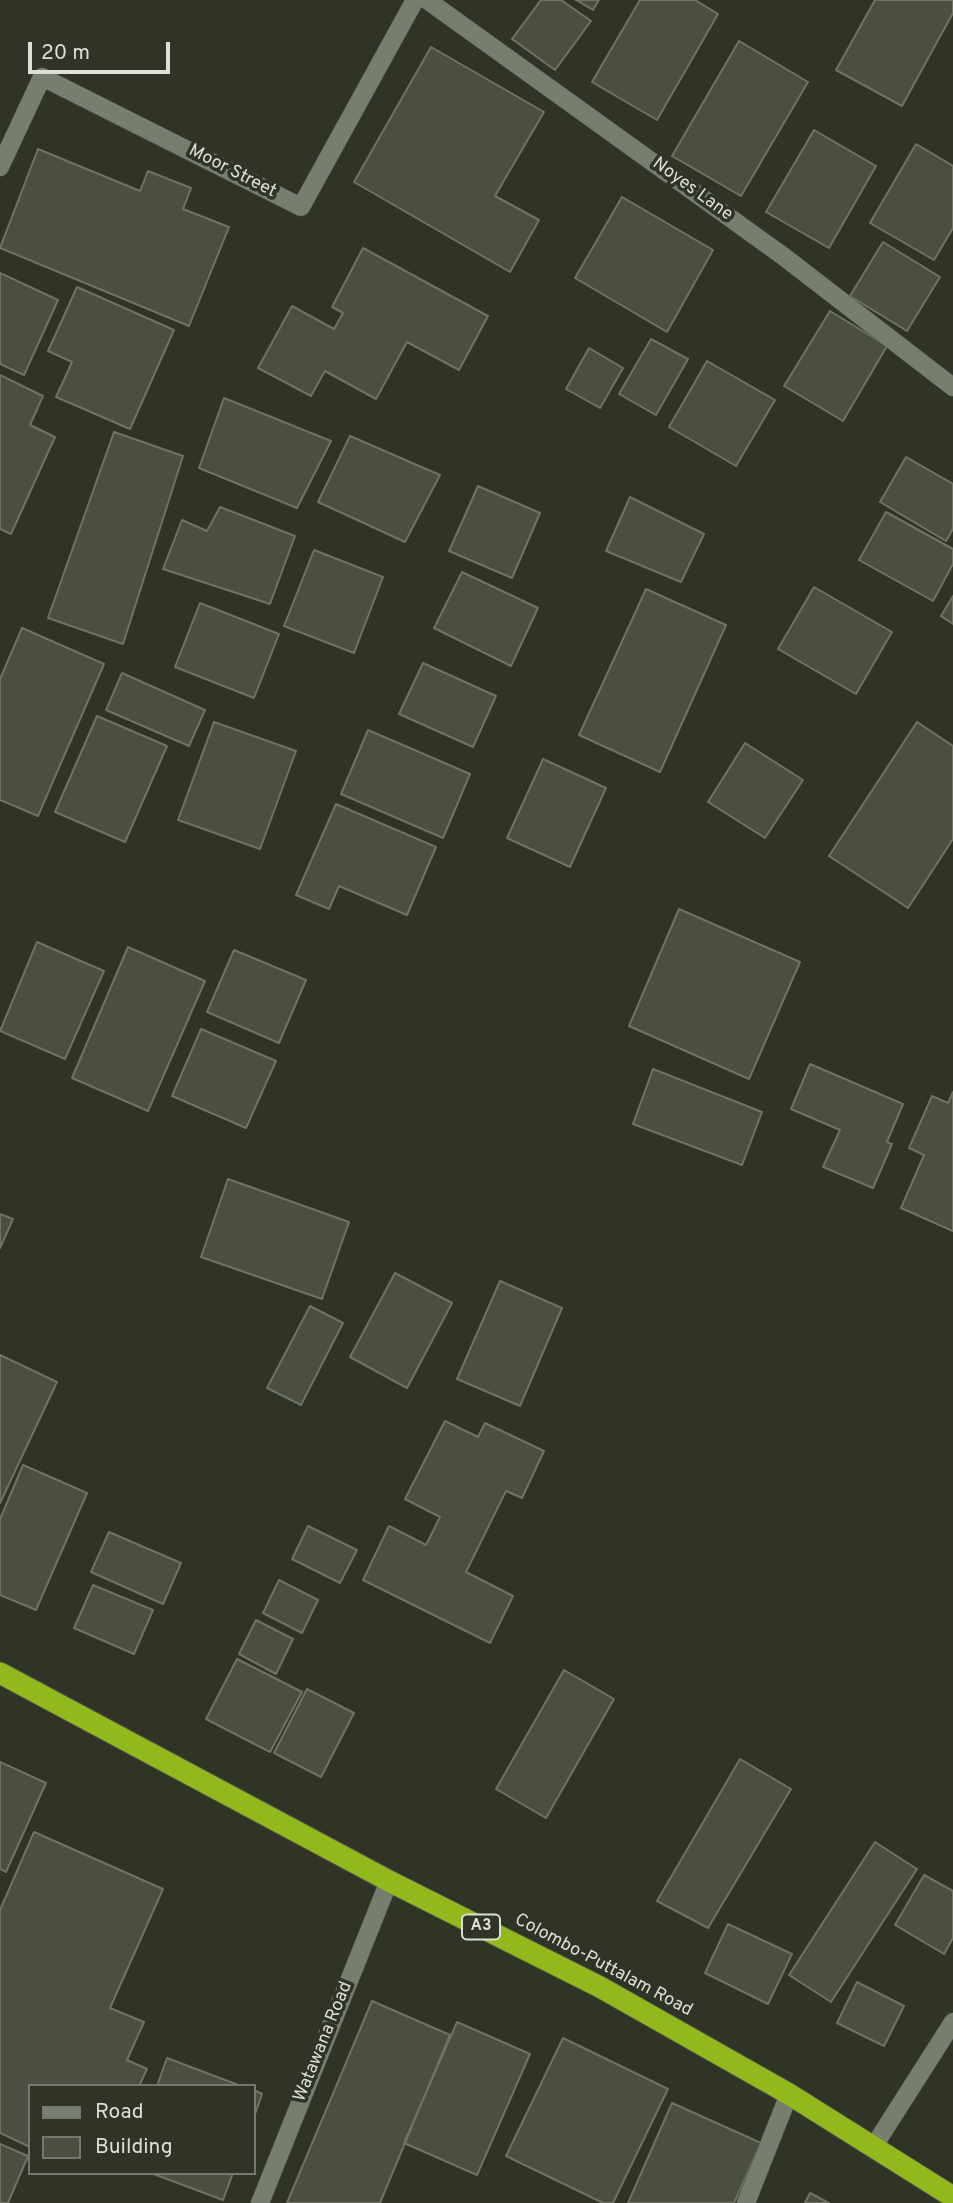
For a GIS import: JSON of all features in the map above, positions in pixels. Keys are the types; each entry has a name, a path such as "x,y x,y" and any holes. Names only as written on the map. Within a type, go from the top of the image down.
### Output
{"highway":[{"name":"Colombo-Puttalam Road","path":"0,1673 389,1881 600,1987 789,2094 953,2197"}],"street":[{"name":"Moor Street","path":"0,167 42,77 301,207 415,0"},
{"name":"Noyes Lane","path":"427,0 783,256 953,387"},
{"name":"Watawana Road","path":"260,2203 389,1881"},
{"path":"874,2146 953,2022"},
{"path":"746,2203 789,2094"}],"building":[{"path":"541,0 561,0 591,21 555,70 512,39"},
{"path":"576,0 599,0 593,10"},
{"path":"640,0 695,0 718,14 657,120 592,82"},
{"path":"875,0 953,0 953,13 902,106 836,70"},
{"path":"739,41 808,82 741,196 672,156"},
{"path":"431,47 544,112 495,196 539,220 510,272 354,182"},
{"path":"814,130 876,166 829,248 766,212"},
{"path":"916,144 953,166 953,228 934,260 870,223"},
{"path":"38,149 140,191 148,171 191,188 183,209 229,227 189,326 0,248"},
{"path":"622,197 713,250 667,332 575,278"},
{"path":"883,242 940,277 907,331 850,296"},
{"path":"363,248 488,316 459,370 407,342 376,399 325,371 311,396 258,368 292,306 334,329 343,313 332,307"},
{"path":"0,273 58,300 24,375 0,364"},
{"path":"77,287 174,330 130,429 56,397 72,362 48,351"},
{"path":"830,311 887,346 843,421 784,386"},
{"path":"651,339 688,359 656,415 619,394"},
{"path":"589,348 623,368 600,408 566,389"},
{"path":"707,361 775,400 736,466 669,427"},
{"path":"0,375 43,396 30,425 55,437 11,534 0,529"},
{"path":"224,398 331,441 297,508 199,468"},
{"path":"114,432 183,456 123,644 48,618"},
{"path":"350,436 440,475 405,542 318,502"},
{"path":"906,457 953,484 953,529 946,541 880,502"},
{"path":"478,486 540,513 512,578 449,551"},
{"path":"630,497 704,534 681,582 606,551"},
{"path":"220,507 295,536 270,604 163,569 182,520 207,531"},
{"path":"886,512 953,549 953,564 933,601 859,560"},
{"path":"314,550 383,577 354,653 284,626"},
{"path":"462,572 538,608 511,666 434,628"},
{"path":"814,587 892,632 856,694 778,649"},
{"path":"646,589 726,625 660,772 579,735"},
{"path":"953,596 953,624 941,616"},
{"path":"200,603 279,634 254,698 175,667"},
{"path":"22,628 104,664 38,816 0,800 0,679"},
{"path":"423,663 496,696 473,747 399,714"},
{"path":"122,673 205,710 189,746 106,710"},
{"path":"97,716 167,746 125,842 55,812"},
{"path":"214,722 296,751 260,849 178,820"},
{"path":"917,722 953,746 953,839 908,908 829,856"},
{"path":"368,730 470,774 443,838 341,794"},
{"path":"745,743 803,780 765,838 708,802"},
{"path":"543,759 606,788 570,867 507,838"},
{"path":"336,804 436,847 407,915 339,886 329,909 296,895"},
{"path":"679,909 800,962 749,1079 629,1026"},
{"path":"37,942 104,971 65,1059 0,1031"},
{"path":"128,947 205,981 148,1111 72,1078"},
{"path":"234,950 306,980 279,1043 207,1012"},
{"path":"201,1029 276,1061 246,1128 172,1096"},
{"path":"810,1064 903,1104 887,1142 892,1144 873,1188 823,1167 840,1130 791,1109"},
{"path":"653,1069 762,1112 742,1165 633,1124"},
{"path":"953,1092 953,1231 901,1208 924,1155 909,1148 932,1096 948,1103"},
{"path":"228,1179 349,1222 322,1299 201,1257"},
{"path":"0,1214 13,1219 0,1248"},
{"path":"395,1273 452,1303 407,1388 350,1357"},
{"path":"500,1281 562,1308 520,1406 457,1379"},
{"path":"310,1306 343,1323 301,1405 267,1388"},
{"path":"0,1355 57,1382 0,1503"},
{"path":"445,1421 478,1437 485,1423 544,1451 522,1498 506,1491 466,1572 513,1596 490,1643 363,1580 389,1526 426,1545 440,1517 405,1499"},
{"path":"23,1465 87,1493 36,1610 0,1595 0,1519"},
{"path":"308,1526 357,1550 340,1583 292,1559"},
{"path":"109,1532 181,1563 163,1604 91,1572"},
{"path":"279,1580 318,1600 302,1633 263,1613"},
{"path":"93,1585 153,1610 134,1654 74,1628"},
{"path":"256,1620 293,1639 276,1674 239,1654"},
{"path":"237,1659 302,1692 270,1752 206,1719"},
{"path":"564,1670 614,1699 546,1818 496,1789"},
{"path":"307,1689 354,1713 321,1777 274,1753"},
{"path":"740,1759 791,1789 708,1928 657,1901"},
{"path":"0,1762 46,1783 6,1872 0,1869"},
{"path":"34,1832 163,1889 110,2008 144,2022 127,2060 147,2069 140,2084 28,2084 28,2146 0,2133 0,1910"},
{"path":"875,1842 917,1869 831,2002 789,1975"},
{"path":"924,1875 953,1891 953,1938 944,1954 895,1925"},
{"path":"728,1924 792,1954 768,2004 705,1973"},
{"path":"857,1982 904,2006 884,2046 837,2023"},
{"path":"372,2001 450,2035 380,2203 287,2203"},
{"path":"457,2022 530,2054 477,2175 404,2143"},
{"path":"563,2038 668,2089 613,2203 603,2203 506,2156"},
{"path":"167,2058 236,2084 158,2084"},
{"path":"256,2091 262,2094 256,2111"},
{"path":"672,2103 761,2143 734,2203 628,2203"},
{"path":"0,2144 28,2156 8,2203 0,2203"},
{"path":"156,2175 232,2175 223,2200"},
{"path":"810,2193 829,2203 805,2203"}]}
